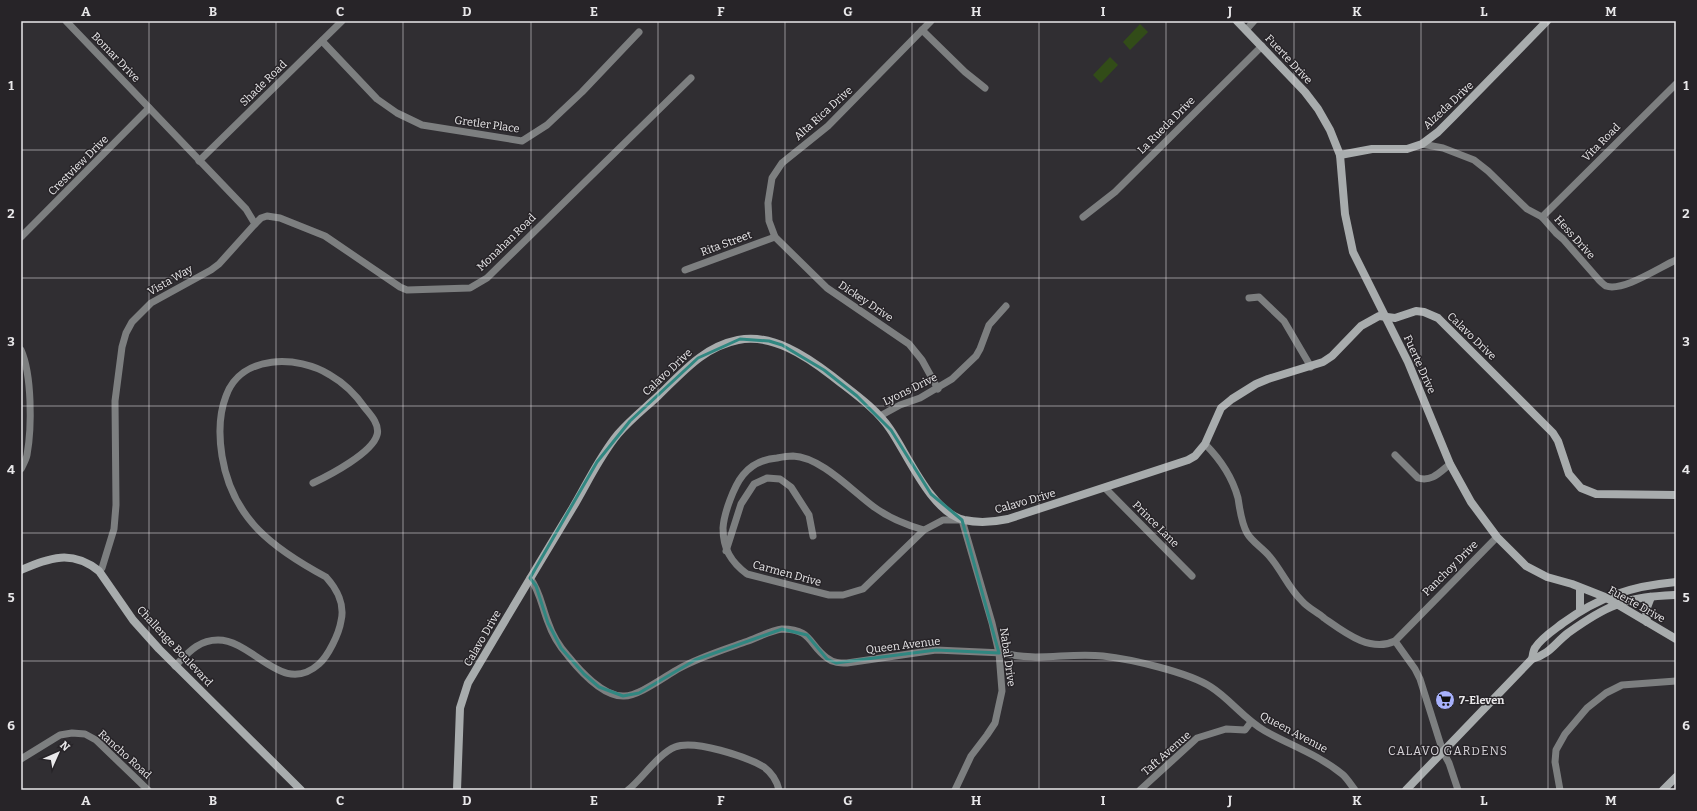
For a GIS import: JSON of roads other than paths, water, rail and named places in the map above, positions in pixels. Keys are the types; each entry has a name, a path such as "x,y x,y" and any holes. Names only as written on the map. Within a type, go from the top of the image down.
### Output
{"street":[{"name":"Bomar Drive","path":"66,21 149,108"},
{"name":"Shade Road","path":"199,160 342,21"},
{"name":"Alta Rica Drive","path":"775,237 769,221 768,203 772,178 778,167 828,126 931,21"},
{"name":"Fuerte Drive","path":"1237,21 1305,92 1318,109 1330,130 1340,155 1345,214 1350,244 1364,276 1408,362 1450,464 1471,502 1497,537 1520,561 1532,570 1547,577 1572,584 1605,597 1676,639"},
{"path":"1246,30 1254,21"},
{"name":"Alzeda Drive","path":"1340,155 1372,149 1407,149 1422,144 1438,132 1547,21"},
{"path":"922,30 965,72 985,88"},
{"name":"Gretler Place","path":"322,41 377,99 397,113 422,125 522,141 547,125 639,32"},
{"name":"La Rueda Drive","path":"1083,217 1115,192 1262,46"},
{"name":"Monahan Road","path":"255,224 261,218 267,216 280,218 325,236 400,287 407,290 470,288 487,278 692,78"},
{"name":"Vita Road","path":"1542,217 1676,84"},
{"path":"149,108 246,209 255,224"},
{"name":"Crestview Drive","path":"21,237 149,108"},
{"name":"Hess Drive","path":"1422,144 1443,148 1465,155 1474,160 1488,171 1527,209 1542,217 1606,286 1630,283 1676,260"},
{"name":"Vista Way","path":"99,571 102,568 114,529 116,505 115,401 122,347 126,333 132,322 151,303 211,270 219,264 255,224"},
{"name":"Rita Street","path":"685,270 775,237"},
{"name":"Dickey Drive","path":"775,237 827,288 909,344 922,360 938,389"},
{"path":"1249,298 1260,297 1275,310 1284,321 1311,367"},
{"name":"Lyons Drive","path":"880,416 900,405 920,398 938,389 952,379 976,356 989,325 1006,306"},
{"name":"Calavo Drive","path":"457,790 460,708 468,683 574,506 597,462 617,435 684,370 710,350 725,343 740,339 769,341 782,345 803,356 824,370 880,416 891,430 911,466 931,494 949,511 962,520 994,522 1008,519 1188,460 1195,456 1205,444 1218,413 1232,398 1268,379 1311,367 1323,362 1332,356 1361,326 1379,316 1395,318 1416,311 1424,312 1438,318 1553,433 1558,441 1569,474 1581,488 1596,494 1676,495"},
{"path":"21,350 26,361 30,416 27,456 21,469"},
{"path":"175,666 195,646 206,642 224,640 241,646 268,665 286,674 301,674 316,666 325,658 341,623 342,612 340,600 331,582 326,577 288,555 260,531 241,507 228,480 221,444 223,407 226,396 233,383 247,370 260,364 281,362 299,363 316,367 331,375 344,385 372,416 377,427 378,434 374,442 338,471 313,483"},
{"path":"1205,444 1220,459 1227,471 1237,497 1241,520 1247,534 1264,549 1302,601 1346,634 1365,642 1387,645 1395,641 1416,669 1443,752 1451,768 1458,790"},
{"path":"1395,455 1418,478 1422,479 1432,479 1450,464"},
{"name":"Carmen Drive","path":"924,530 909,526 886,515 830,471 813,462 794,456 762,460 748,470 738,482 724,521 723,537 726,551 730,558 738,568 747,574 756,578 829,596 843,595 863,589 924,530 943,520 962,520"},
{"path":"726,551 741,504 754,484 767,478 780,479 792,487 809,515 813,536"},
{"name":"Prince Lane","path":"1105,488 1192,576"},
{"name":"Nabal Drive","path":"955,790 971,756 988,735 995,723 1002,697 1002,676 999,653 992,623 962,520"},
{"name":"Panchoy Drive","path":"1395,641 1497,537"},
{"name":"Challenge Boulevard","path":"21,570 49,559 64,557 83,561 99,571 133,620 175,666 301,790"},
{"name":"Queen Avenue","path":"530,578 536,586 548,623 565,653 584,674 599,687 623,696 640,693 659,679 695,660 782,629 793,630 807,635 827,659 836,663 847,663 936,650 999,653 1012,656 1101,656 1160,668 1192,678 1209,686 1251,722 1281,740 1327,763 1343,775 1355,790"},
{"path":"1406,790 1532,659 1535,647 1551,632 1580,611 1605,597 1634,588 1676,582"},
{"path":"1580,588 1580,611"},
{"path":"1532,659 1543,656 1567,634 1587,620 1616,604 1676,594"},
{"path":"1647,622 1646,610 1651,597"},
{"path":"1560,790 1554,762 1556,750 1565,734 1587,708 1606,692 1622,685 1676,682"},
{"name":"Taft Avenue","path":"1140,790 1197,738 1226,729 1245,730 1251,722"},
{"name":"Rancho Road","path":"21,759 60,735 72,733 85,734 96,740 148,790"},
{"path":"628,790 669,750 679,745 689,744 706,746 752,761 772,775 779,790"},
{"path":"1663,790 1676,777"}],"place":[{"name":"7-Eleven","path":"1445,700"}],"district":[{"name":"CALAVO GARDENS","path":"1448,751"}]}
